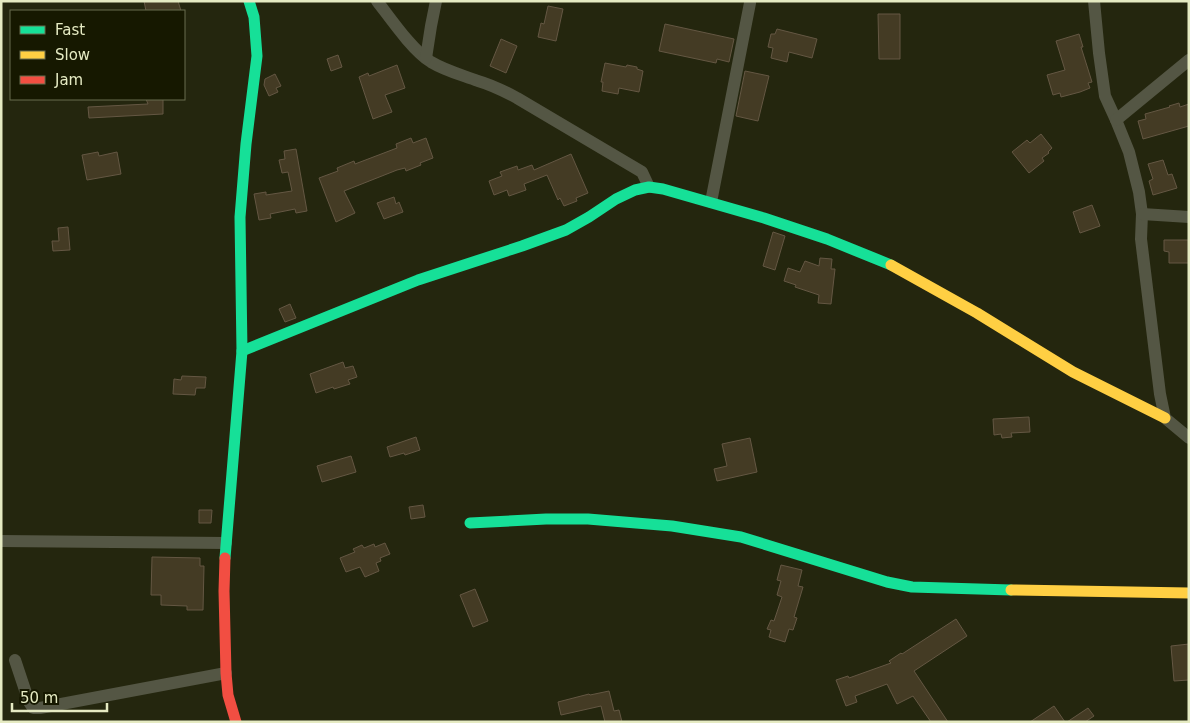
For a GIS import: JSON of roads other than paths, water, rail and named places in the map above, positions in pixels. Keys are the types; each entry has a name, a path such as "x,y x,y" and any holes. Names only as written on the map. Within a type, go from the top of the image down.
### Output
{"street":[{"path":"236,722 228,695 224,591 226,543 242,351 240,217 256,56 254,17 250,1"},
{"path":"377,1 426,58 452,72 499,88 517,98 642,172 649,186"},
{"path":"426,58 436,1"},
{"path":"1094,1 1105,96 1129,152 1139,192 1142,214 1141,239 1160,394 1165,418"},
{"path":"711,202 750,3"},
{"path":"1116,120 1189,60"},
{"path":"242,351 418,280 561,232 590,217 616,199 649,186 711,202 827,238 893,266 977,313 1073,372 1165,418 1189,438"},
{"path":"1142,214 1189,217"},
{"path":"470,523 588,519 672,526 742,537 887,582 912,587 1189,593"},
{"path":"1,541 226,543"},
{"path":"15,660 29,702 33,708 226,673"}]}
